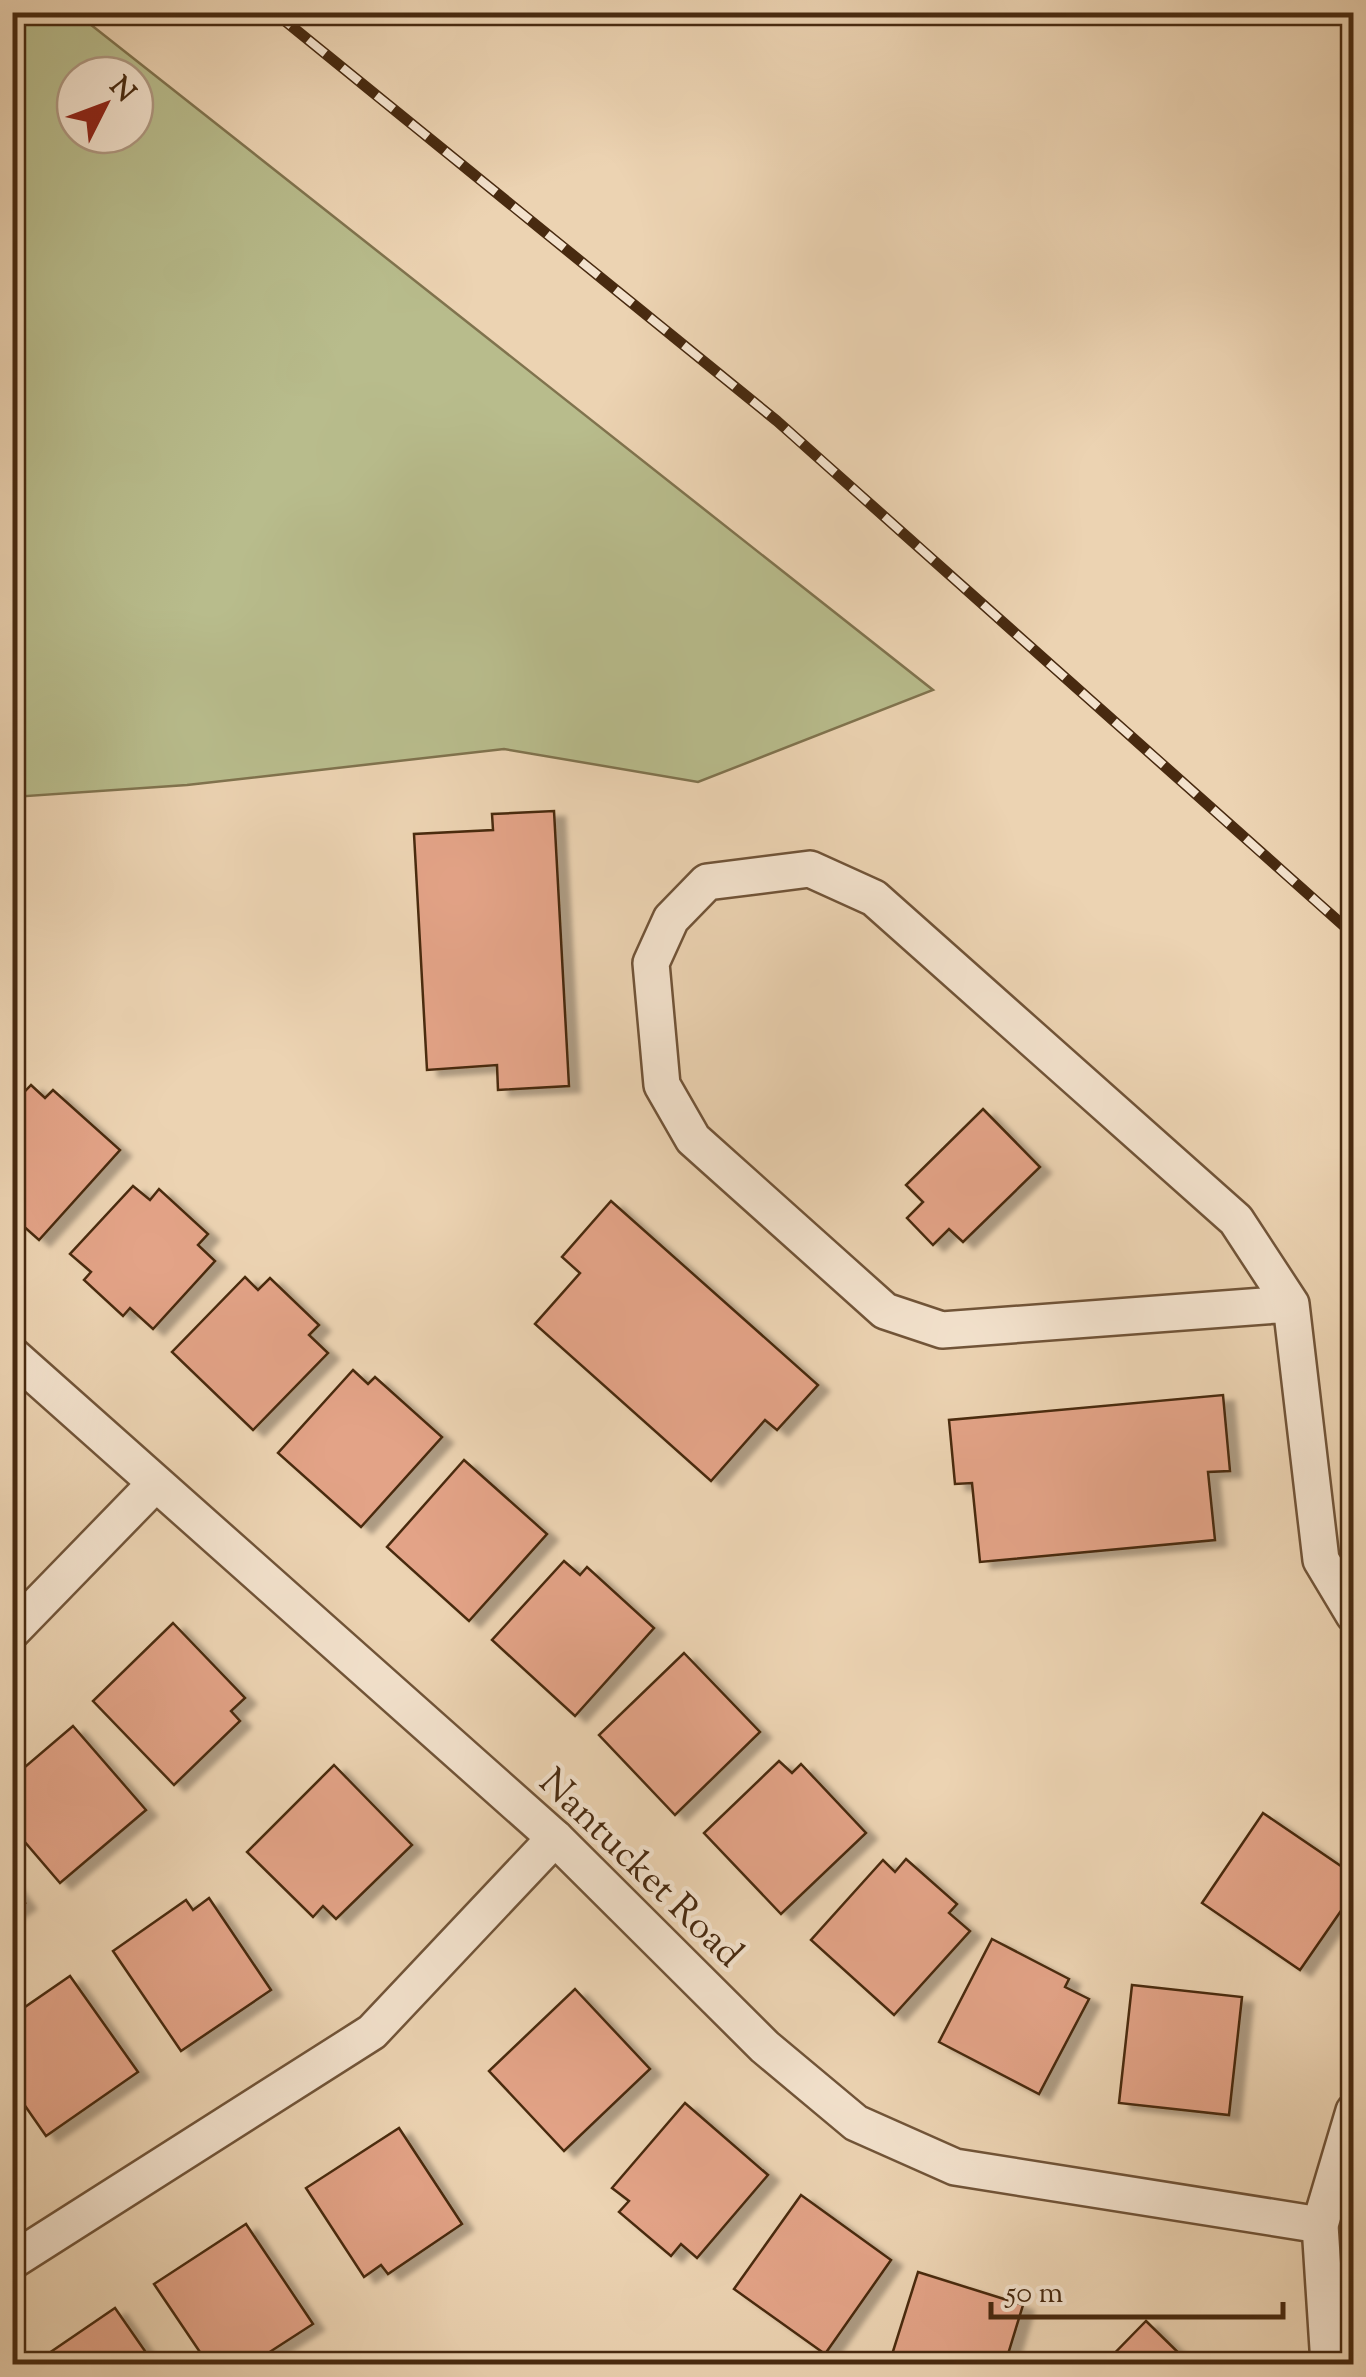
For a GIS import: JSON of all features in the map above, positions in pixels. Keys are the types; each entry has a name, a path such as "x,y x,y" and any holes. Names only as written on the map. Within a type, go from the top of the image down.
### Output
{"street":[{"path":"1292,1304 942,1330 885,1311 693,1139 662,1086 651,963 671,919 708,882 810,869 874,898 1236,1220 1292,1304 1321,1560 1354,1616"},
{"name":"Nantucket Road","path":"12,1355 555,1838 765,2047 856,2124 955,2167 1320,2225"},
{"path":"12,1631 154,1485"},
{"path":"12,2261 372,2032 555,1838"},
{"path":"1330,2364 1320,2225 1354,2111"}],"green space":[{"path":"13,12 76,13 129,55 55,55 55,155 155,155 155,75 933,690 698,782 504,749 187,785 13,797"}],"building":[{"path":"554,811 569,1086 498,1090 497,1065 427,1070 414,834 493,830 492,814"},
{"path":"31,1085 45,1098 53,1090 120,1150 39,1240 12,1216 12,1105"},
{"path":"983,1109 1040,1167 963,1242 949,1229 933,1245 907,1218 923,1202 906,1185"},
{"path":"133,1186 150,1200 159,1189 208,1234 198,1245 215,1261 153,1329 130,1308 123,1316 84,1280 91,1272 70,1254"},
{"path":"611,1201 818,1385 777,1430 765,1420 711,1481 535,1324 580,1273 562,1257"},
{"path":"245,1277 258,1290 270,1278 319,1325 309,1335 328,1353 253,1430 172,1352"},
{"path":"353,1370 368,1384 375,1377 442,1437 361,1527 278,1453"},
{"path":"1223,1395 1230,1471 1208,1472 1215,1540 980,1562 972,1483 955,1484 949,1420"},
{"path":"464,1460 547,1534 469,1621 387,1547"},
{"path":"564,1561 580,1575 587,1567 654,1628 575,1716 492,1640"},
{"path":"173,1623 245,1698 231,1711 240,1721 174,1785 93,1701"},
{"path":"684,1653 760,1732 675,1815 599,1735"},
{"path":"73,1726 146,1810 60,1883 12,1827 12,1778"},
{"path":"779,1761 792,1773 801,1764 866,1833 781,1914 704,1833"},
{"path":"334,1765 412,1845 336,1919 323,1906 313,1917 247,1852"},
{"path":"1263,1813 1354,1875 1354,1892 1300,1970 1202,1903"},
{"path":"906,1859 957,1904 949,1913 970,1931 894,2015 811,1940 883,1860 895,1872"},
{"path":"12,1885 25,1903 12,1912"},
{"path":"209,1898 271,1990 181,2051 113,1951 186,1900 193,1910"},
{"path":"992,1939 1069,1979 1065,1987 1089,1999 1039,2094 939,2042"},
{"path":"70,1976 138,2072 46,2136 12,2087 12,2016"},
{"path":"1132,1985 1242,1997 1229,2115 1119,2103"},
{"path":"575,1989 650,2069 564,2151 489,2071"},
{"path":"685,2103 768,2175 697,2258 681,2244 671,2256 619,2212 629,2201 612,2188"},
{"path":"399,2128 462,2224 388,2274 381,2265 364,2277 306,2188"},
{"path":"801,2195 891,2260 825,2354 734,2289"},
{"path":"246,2224 313,2324 251,2364 208,2364 154,2284"},
{"path":"918,2272 1023,2305 1005,2364 889,2364"},
{"path":"115,2308 154,2364 33,2364"},
{"path":"1146,2321 1190,2364 1104,2364"}],"railway":[{"path":"274,12 777,421 1354,935"}]}
